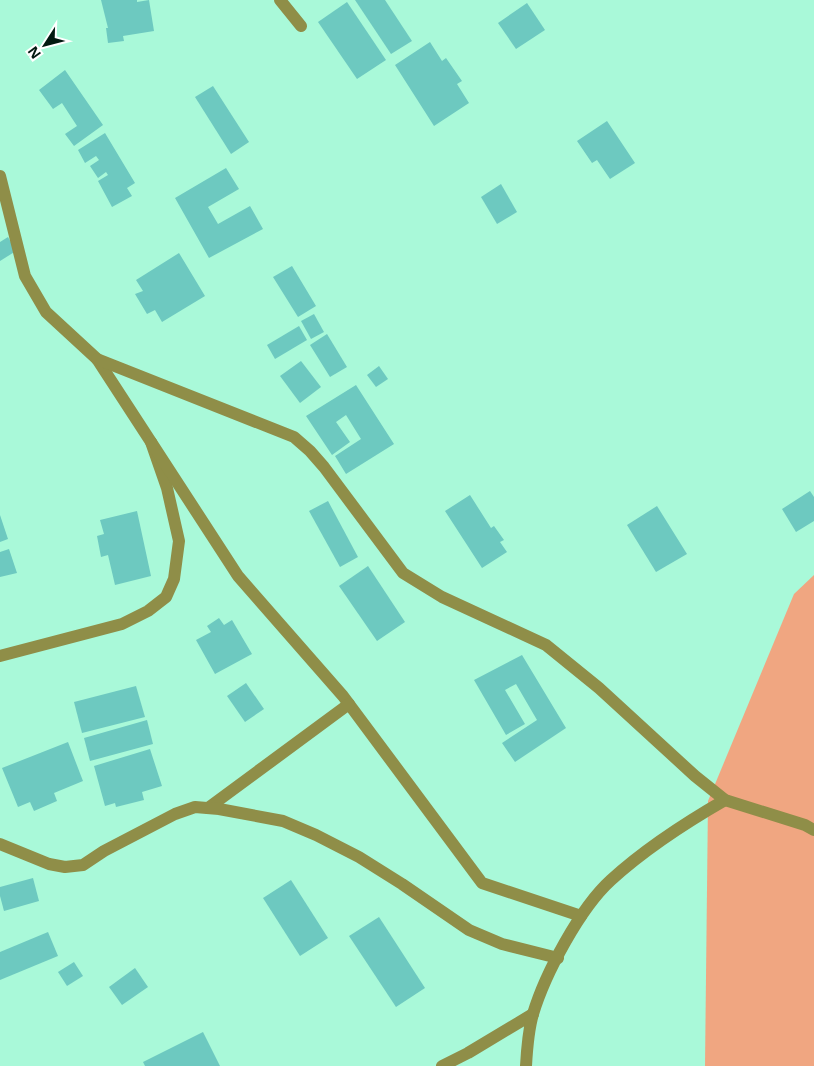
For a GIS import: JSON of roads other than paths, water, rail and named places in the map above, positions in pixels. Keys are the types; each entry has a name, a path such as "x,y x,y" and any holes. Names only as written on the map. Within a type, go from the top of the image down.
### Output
{"street":[{"path":"280,0 300,26"},
{"path":"0,176 25,276 46,312 97,360 238,576 349,704 482,883 581,916"},
{"path":"0,206 4,190"},
{"path":"97,360 294,437 324,467 403,574 442,597 546,646 599,688 695,776 725,800 805,825 814,830"},
{"path":"0,656 122,624 148,611 166,597 174,579 179,541 167,488 151,442"},
{"path":"208,808 349,704"},
{"path":"526,1066 527,1044 533,1014 545,981 581,916 610,881 623,870 687,822 725,800"},
{"path":"0,844 50,864 65,867 83,865 104,851 175,814 195,807 219,809 283,821 316,835 380,871 470,930 502,944 558,958"},
{"path":"442,1066 468,1053 533,1014"}]}
